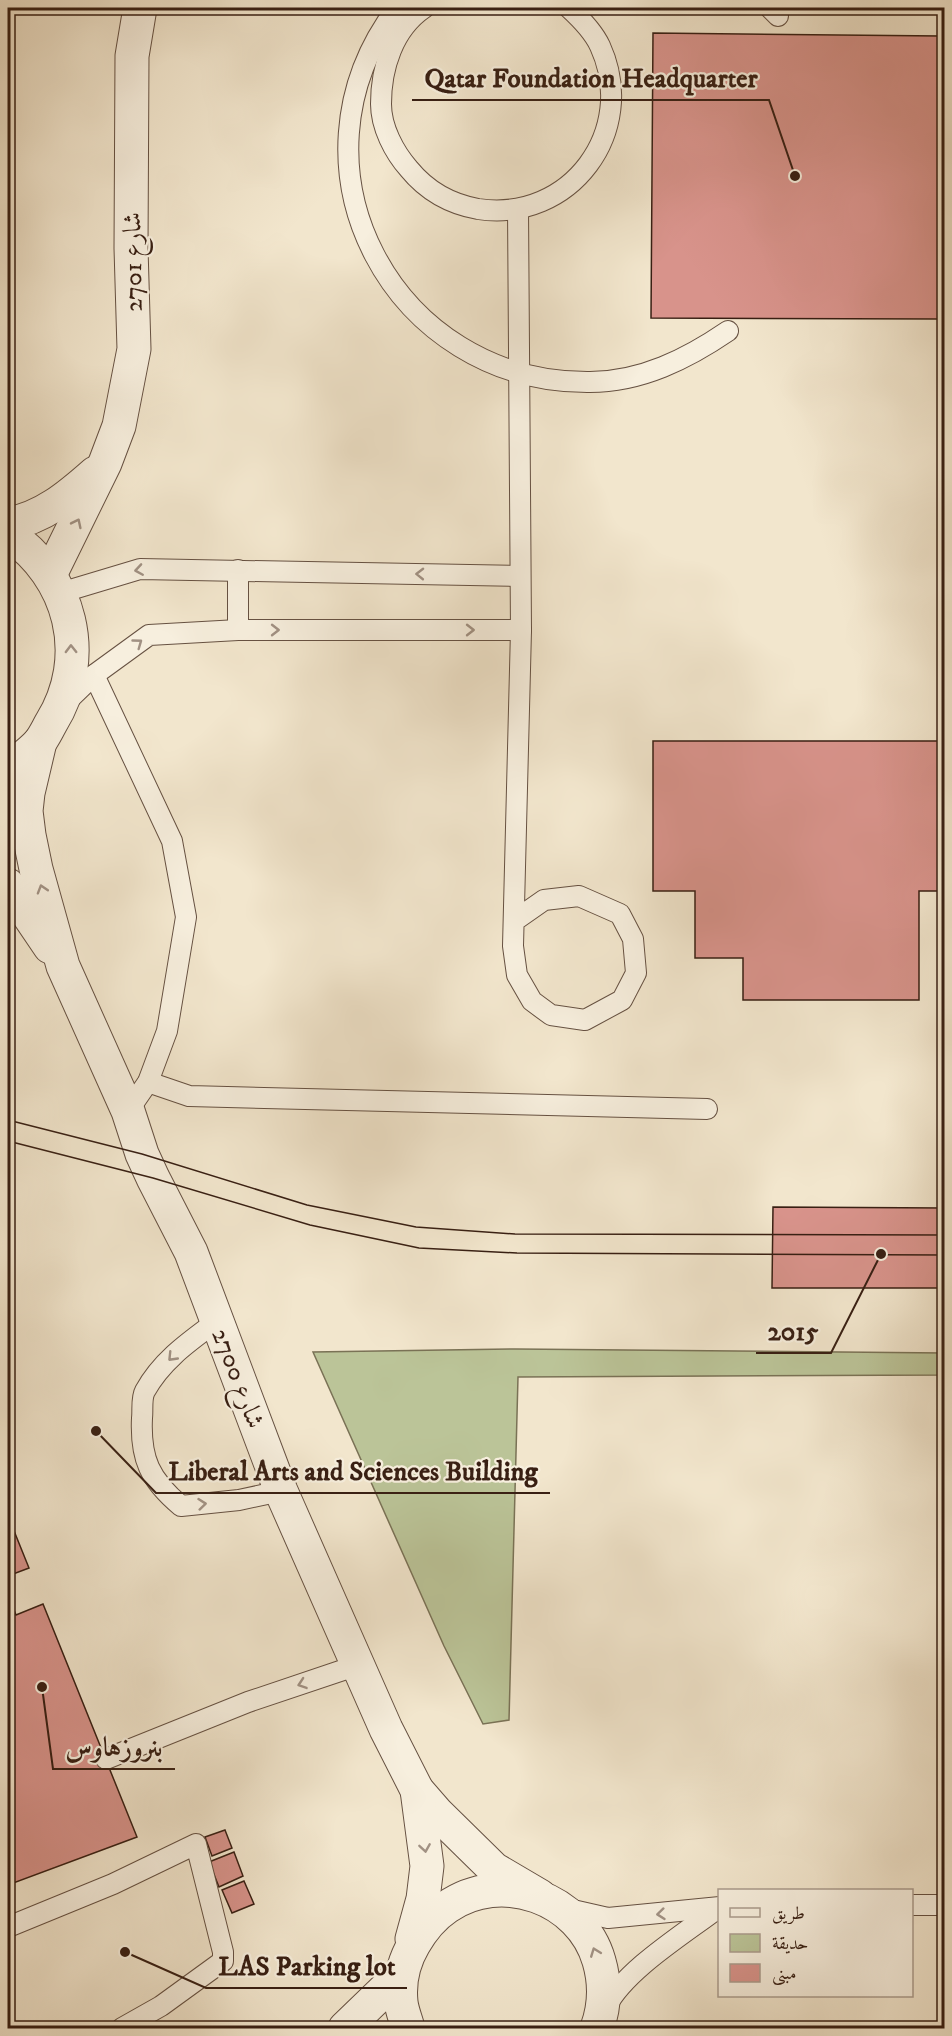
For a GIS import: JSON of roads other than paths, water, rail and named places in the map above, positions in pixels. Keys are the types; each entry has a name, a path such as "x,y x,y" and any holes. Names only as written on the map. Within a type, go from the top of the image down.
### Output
{"street":[{"name":"شارع 2701","path":"122,8 132,56"},
{"name":"شارع 2701","path":"55,584 119,426 134,349 131,248 132,56 140,8"},
{"name":"شارع 2701","path":"8,524 37,516 68,497 105,464"},
{"path":"8,534 26,546 55,584 71,630 72,669 61,707 40,742 8,770"},
{"name":"شارع 2700","path":"40,742 31,774 26,811 36,869 63,966 128,1111 142,1154 191,1252 281,1491 386,1730 417,1790 494,1869 549,1901 576,1920 595,1947 604,1979 600,2020"},
{"name":"شارع 2700","path":"8,885 63,966"},
{"name":"شارع 2700","path":"405,1964 423,1899 428,1866 417,1790"},
{"path":"345,2028 405,1964 423,1928 447,1906 476,1893 508,1890 549,1901"},
{"path":"405,1964 401,2002 408,2028"}],"lane":[{"path":"398,8 386,22 381,50 381,107 387,134 399,158 417,179 438,196 463,206 490,211 518,209 538,203 558,193 575,180 601,146 609,121 612,95 608,70 586,24 569,8"},
{"path":"424,8 381,50 357,87 350,122 349,159 352,186 363,230 378,263 399,294 424,320 452,343 484,361 519,373 555,380 592,382 628,377 663,368 697,352 728,331"},
{"path":"514,921 544,900 579,896 620,914 633,939 636,973 622,1000 585,1020 551,1015 532,1001 517,975 513,946 521,630 518,209"},
{"path":"55,584 140,569 520,576"},
{"path":"238,570 238,630"},
{"path":"61,707 94,675 149,635 238,630 521,630"},
{"path":"94,675 172,841 186,916 167,1031 148,1082 128,1111"},
{"path":"148,1082 189,1096 707,1109"},
{"path":"217,1321 171,1356 143,1393 141,1440 147,1466 163,1492 181,1506 240,1500 281,1491"},
{"path":"106,1759 248,1702 358,1665"},
{"path":"8,1928 113,1884 196,1844 223,1952 223,1961 161,2006 122,2028"},
{"path":"549,1901 608,1918 718,1907"},
{"path":"913,1905 945,1905"},
{"path":"600,2020 610,1998 630,1976 718,1908"}],"tram line":[{"path":"8,1120 142,1154 307,1205 416,1227 515,1234 944,1235"},
{"path":"8,1141 153,1178 310,1225 419,1248 517,1253 944,1255"}],"place":[{"name":"Qatar Foundation Headquarter","path":"795,176"},
{"name":"2015","path":"881,1254"},
{"name":"Liberal Arts and Sciences Building","path":"96,1431"},
{"name":"بنروزهاوس","path":"42,1687"},
{"name":"LAS Parking lot","path":"125,1952"}]}
